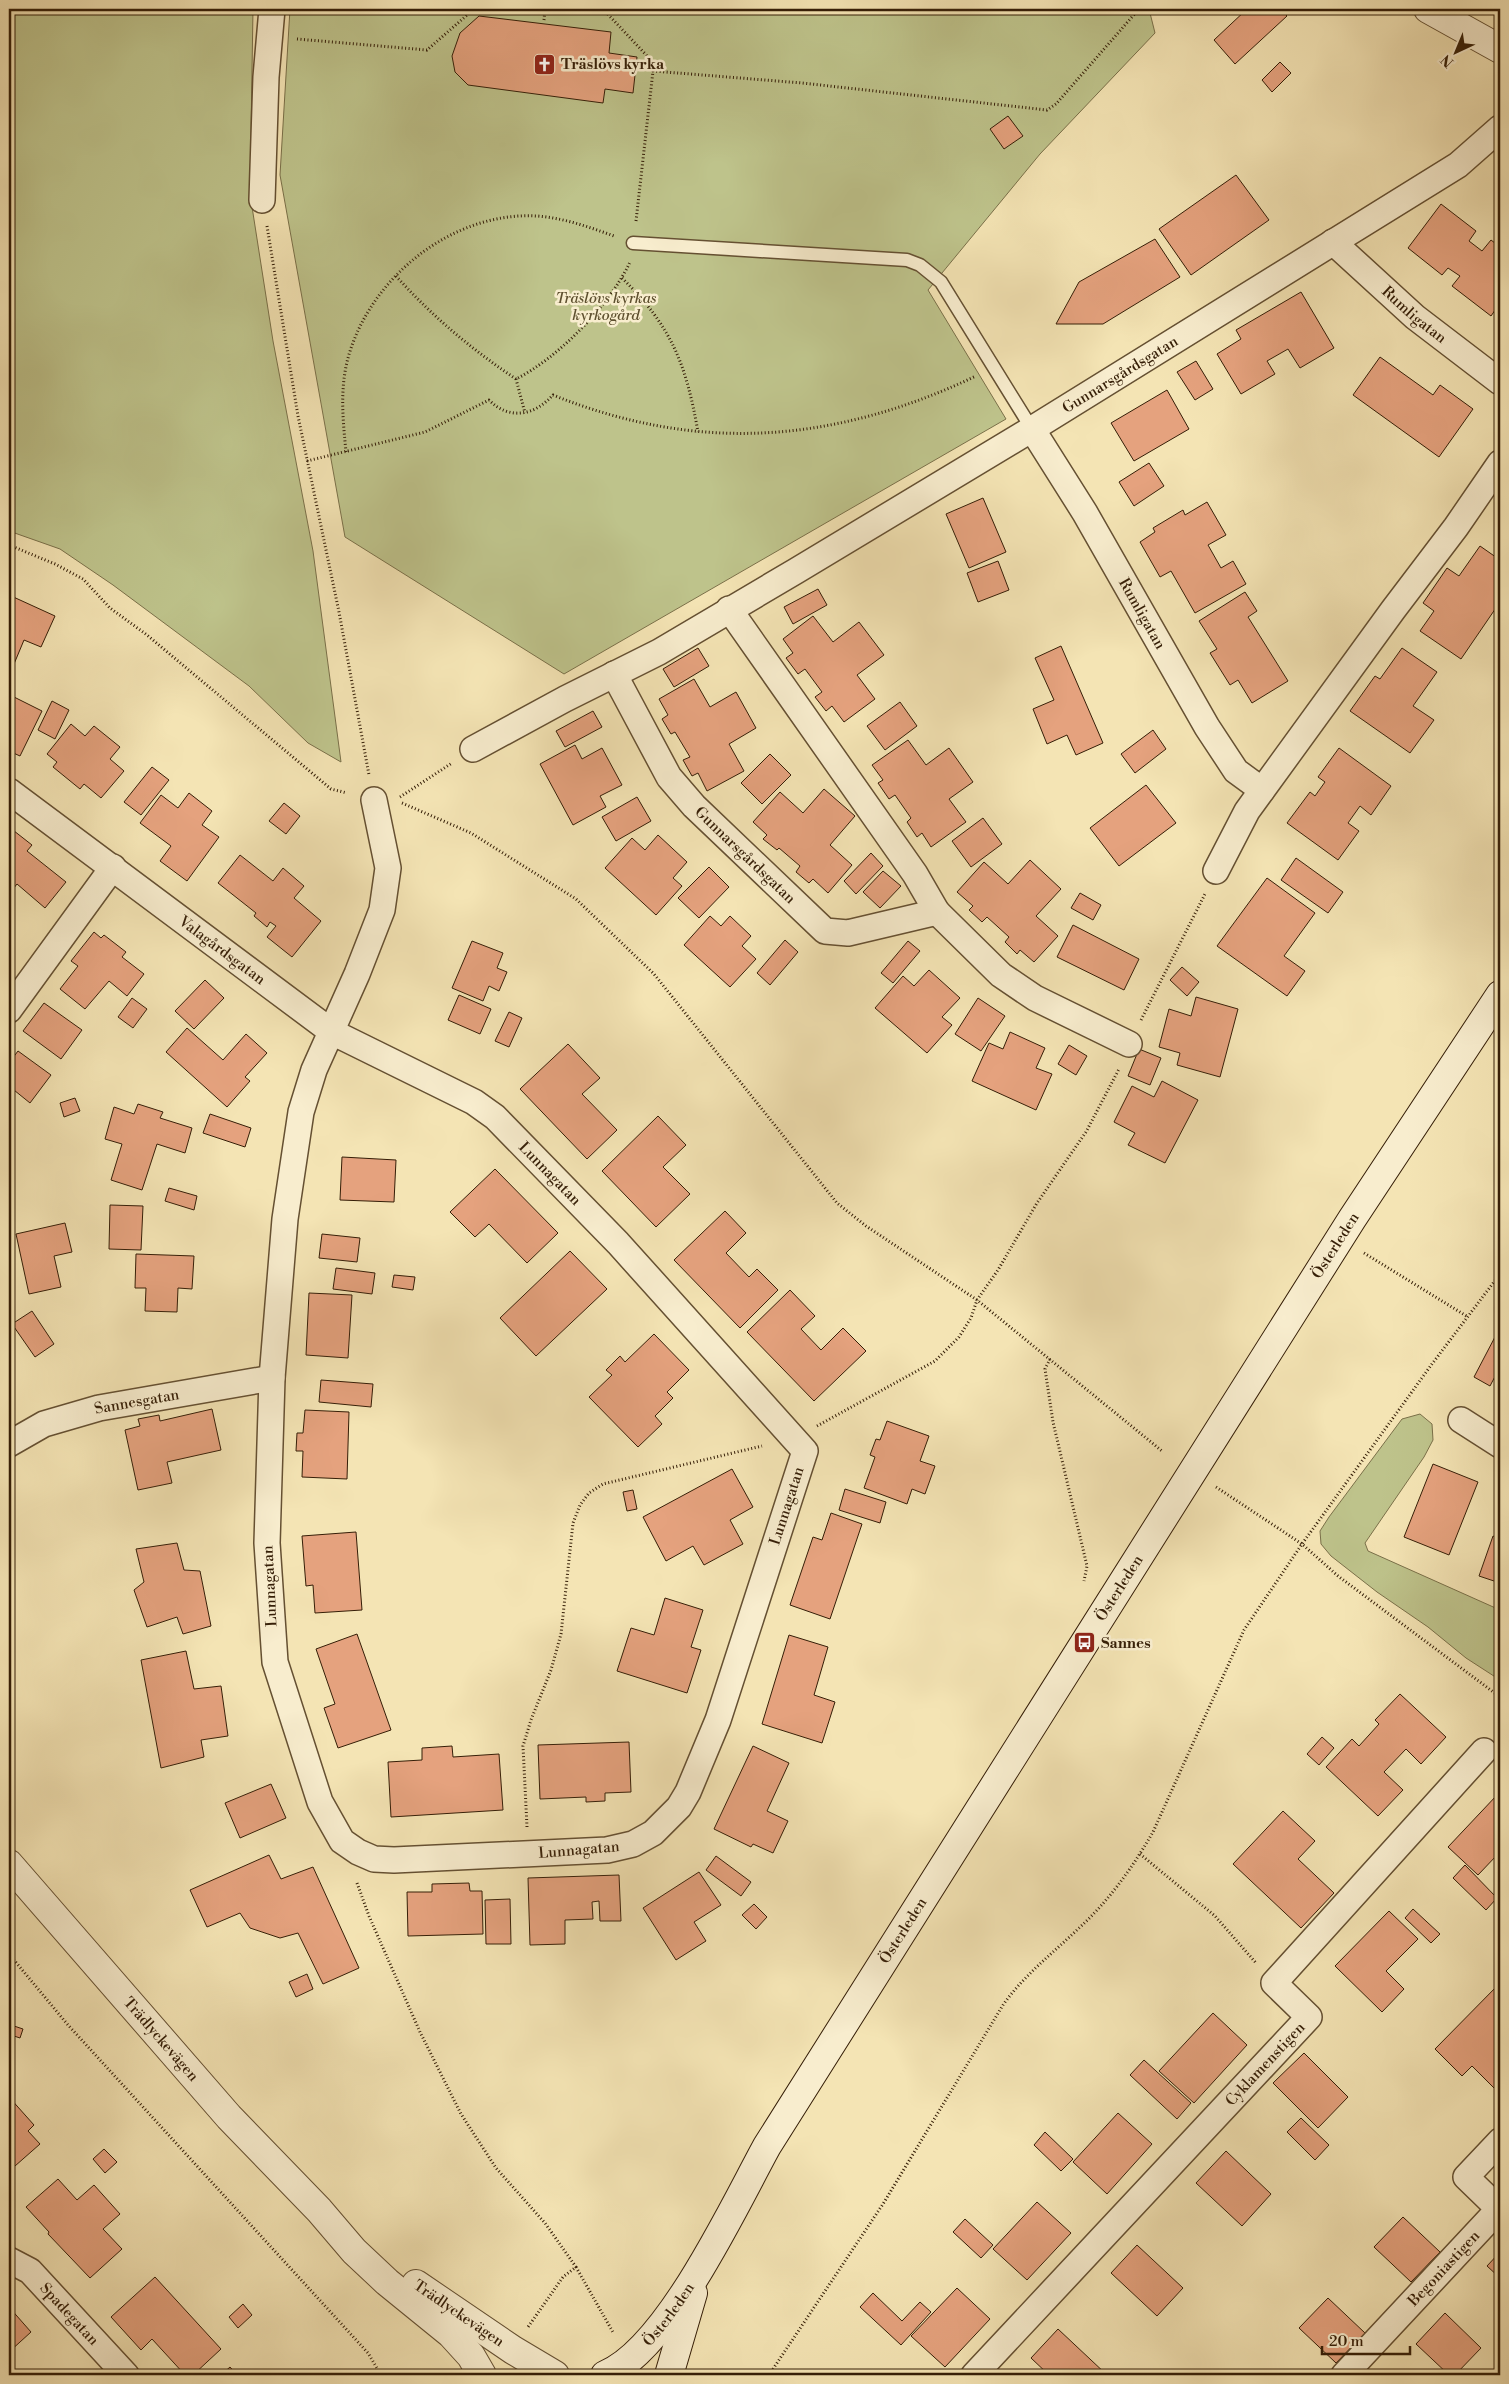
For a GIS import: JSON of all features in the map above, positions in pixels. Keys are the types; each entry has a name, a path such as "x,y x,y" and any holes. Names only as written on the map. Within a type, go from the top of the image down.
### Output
{"main road":[{"path":"1428,9 1500,49"},
{"name":"Österleden","path":"605,2375 629,2360 654,2336 702,2265 767,2146 1347,1228 1500,995"},
{"name":"Trädlyckevägen","path":"9,1864 229,2117 319,2210 367,2263 451,2334 471,2356 482,2375"},
{"name":"Trädlyckevägen","path":"319,2210 412,2281 512,2350 555,2375"},
{"name":"Österleden","path":"669,2375 702,2265"}],"street":[{"path":"262,200 269,36 272,9"},
{"name":"Gunnarsgårdsgatan","path":"473,750 565,699 659,652 796,572 1032,429 1458,165 1500,128"},
{"name":"Rumligatan","path":"1333,242 1414,317 1500,382"},
{"name":"Rumligatan","path":"1032,429 1085,513 1231,764 1236,771 1262,790"},
{"path":"1216,871 1247,812 1262,790 1392,610 1456,527 1500,463"},
{"path":"730,609 915,874 937,912 1001,975 1035,998 1128,1044"},
{"name":"Gunnarsgårdsgatan","path":"614,674 669,777 694,806 825,931 848,933 937,912"},
{"name":"Valagårdsgatan","path":"9,791 332,1032"},
{"name":"Lunnagatan","path":"332,1032 474,1102 495,1117 618,1243 805,1451 718,1720 688,1792 679,1807 654,1833 633,1844 607,1850 394,1860 374,1859 358,1852 342,1842 320,1802 275,1662 267,1543 272,1378 285,1219 301,1112 314,1070 332,1032 382,910 388,868 384,801"},
{"path":"9,1010 113,867"},
{"name":"Sannesgatan","path":"9,1444 44,1424 99,1408 272,1378"},
{"path":"1461,1420 1500,1445"},
{"path":"1274,1983 1484,1752"},
{"name":"Cyklamenstigen","path":"974,2375 1309,2017 1274,1983"},
{"name":"Begoniastigen","path":"1344,2375 1499,2209 1466,2177 1500,2141"},
{"name":"Spadegatan","path":"9,2260 30,2270 126,2375"}],"lane":[{"path":"633,243 907,260 920,265 941,282 1032,429"}],"path":[{"path":"269,36 427,50 474,9"},
{"path":"544,20 545,9"},
{"path":"516,379 532,371 554,354 577,332 622,278 630,261 653,71 649,58 603,9"},
{"path":"653,71 802,83 1046,110 1056,104 1138,9"},
{"path":"262,200 307,461 339,612 384,801"},
{"path":"346,452 342,415 343,384 357,334 372,304 396,276 426,251 451,235 475,225 506,218 535,216 556,218 633,243"},
{"path":"396,276 421,304 456,336 516,379 525,413"},
{"path":"622,278 656,316 673,342 690,389 698,432"},
{"path":"307,461 426,432 488,400 504,411 525,413 544,405 553,395 589,409 632,422 669,429 742,434 780,432 864,418 956,385 993,365"},
{"path":"9,545 55,564 83,579 110,608 147,635 331,789 384,801 471,833 576,899 654,974 838,1203 866,1226 977,1300 1162,1451"},
{"path":"384,801 473,750"},
{"path":"528,1854 524,1746 531,1720 551,1670 561,1634 569,1544 573,1523 580,1504 590,1493 603,1484 795,1438 935,1361 959,1337 970,1318 977,1300 998,1270 1037,1203 1086,1132 1116,1079 1128,1044 1216,871"},
{"path":"1363,1252 1468,1317"},
{"path":"769,2375 883,2204 1008,1998 1019,1983 1080,1928 1127,1873 1140,1854 1153,1832 1244,1630 1302,1544 1500,1274"},
{"path":"1050,1359 1045,1369 1053,1422 1087,1566 1084,1581"},
{"path":"1216,1487 1302,1544 1338,1576 1500,1698"},
{"path":"342,1842 369,1916 420,2032 460,2114 496,2168 545,2223 576,2268 629,2360"},
{"path":"1140,1854 1216,1916 1274,1983"},
{"path":"9,1954 68,2025 368,2353 381,2375"},
{"path":"512,2350 563,2277 576,2268"}],"green space":[{"path":"9,9 253,9 250,194 273,341 313,551 341,762 308,743 249,686 113,585 60,549 9,531"},
{"name":"Träslövs kyrkas kyrkogård","path":"290,9 1149,9 1155,33 1040,154 928,290 1006,419 564,674 345,537 280,175"},
{"path":"1420,1414 1432,1424 1433,1440 1424,1457 1365,1543 1368,1551 1500,1610 1500,1680 1466,1658 1428,1627 1377,1592 1331,1556 1321,1544 1320,1531 1329,1517 1402,1419"}],"building":[{"path":"1247,9 1280,9 1287,16 1235,64 1214,40"},
{"name":"Träslövs kyrka","path":"479,16 611,32 609,53 637,57 633,93 605,89 603,103 468,85 455,72 452,56 460,33"},
{"path":"1280,62 1291,73 1272,92 1262,80"},
{"path":"1008,116 1023,136 1004,149 990,129"},
{"path":"1236,175 1269,220 1191,275 1159,229"},
{"path":"1441,204 1476,231 1469,241 1482,251 1491,240 1500,247 1500,303 1491,316 1452,286 1460,276 1448,268 1442,275 1408,248"},
{"path":"1155,239 1180,277 1103,324 1056,324 1079,282"},
{"path":"1301,292 1334,348 1300,368 1288,349 1267,361 1275,374 1241,394 1217,354 1241,339 1236,330"},
{"path":"1380,357 1433,395 1440,385 1473,409 1439,457 1353,395"},
{"path":"1196,361 1213,389 1195,400 1177,372"},
{"path":"1167,390 1189,429 1134,461 1111,423"},
{"path":"1149,463 1164,486 1134,506 1119,482"},
{"path":"983,498 1006,552 969,568 946,514"},
{"path":"1207,502 1226,535 1208,545 1221,568 1233,561 1246,584 1195,613 1171,571 1160,577 1140,542 1155,532 1153,528 1183,510 1185,515"},
{"path":"1480,546 1500,560 1500,602 1461,659 1420,631 1434,611 1423,603 1447,568 1459,576"},
{"path":"998,561 1009,590 978,602 967,573"},
{"path":"818,589 827,605 793,624 784,607"},
{"path":"1245,592 1257,611 1248,617 1288,681 1252,703 1238,680 1230,685 1210,653 1217,649 1199,621"},
{"path":"9,595 55,616 41,647 24,640 9,676"},
{"path":"813,616 833,642 859,622 884,655 857,675 875,699 844,722 832,706 826,711 815,697 822,692 805,669 798,674 786,658 793,653 783,639"},
{"path":"1061,646 1103,743 1076,755 1067,735 1047,744 1033,709 1054,700 1035,658"},
{"path":"698,648 709,666 674,687 663,669"},
{"path":"1402,648 1437,672 1413,706 1434,720 1410,753 1350,711 1375,676 1380,679"},
{"path":"694,679 710,707 736,692 756,728 729,744 744,771 707,791 698,773 692,776 683,760 690,757 675,732 671,734 662,719 668,715 659,699"},
{"path":"10,695 42,711 20,756 9,751"},
{"path":"52,701 69,710 55,739 38,730"},
{"path":"900,702 917,726 885,750 867,726"},
{"path":"593,711 602,727 565,747 556,731"},
{"path":"71,724 85,736 94,726 120,747 110,759 124,771 101,798 84,784 80,789 53,767 57,762 47,754"},
{"path":"1153,730 1166,749 1135,773 1121,754"},
{"path":"908,740 926,765 949,748 973,782 949,799 966,822 931,847 922,833 917,837 907,822 911,818 895,795 889,799 878,783 883,780 872,765"},
{"path":"575,745 582,759 602,748 622,785 600,796 606,807 573,825 540,764"},
{"path":"1339,748 1391,786 1371,815 1360,806 1348,823 1359,831 1338,860 1287,823 1310,792 1315,796 1325,782 1318,777"},
{"path":"770,754 791,775 762,804 741,783"},
{"path":"152,767 169,780 141,815 124,802"},
{"path":"1146,785 1176,823 1119,866 1090,828"},
{"path":"824,789 855,816 830,845 852,865 828,893 813,879 809,883 796,872 800,866 779,848 777,850 763,839 767,835 753,822 780,792 803,813"},
{"path":"189,793 212,811 202,825 219,837 187,881 160,861 171,846 140,823 161,795 178,808"},
{"path":"637,797 651,821 616,841 602,817"},
{"path":"284,803 300,816 286,834 269,821"},
{"path":"983,818 1002,844 971,867 952,841"},
{"path":"9,827 32,845 27,851 66,882 45,908 17,884 9,894"},
{"path":"658,835 687,862 673,878 682,886 656,915 605,868 632,838 645,850"},
{"path":"871,853 883,866 856,894 844,881"},
{"path":"240,855 273,881 283,868 304,886 294,898 321,921 292,957 267,937 276,926 270,922 267,927 254,916 256,913 218,883"},
{"path":"1296,858 1343,892 1328,913 1281,880"},
{"path":"1030,860 1061,889 1036,916 1058,936 1034,962 1020,950 1017,954 1005,942 1009,937 987,917 982,922 969,910 973,906 957,892 984,862 1008,884"},
{"path":"709,867 729,887 699,918 678,898"},
{"path":"883,871 901,886 880,908 863,892"},
{"path":"1267,878 1315,913 1284,956 1305,971 1287,996 1217,946"},
{"path":"1080,893 1101,905 1093,920 1071,908"},
{"path":"710,916 721,926 730,916 751,936 742,946 756,959 730,987 684,945"},
{"path":"1073,925 1139,959 1124,990 1057,957"},
{"path":"94,932 101,938 104,935 126,952 122,957 144,974 127,996 109,981 85,1009 60,989 78,966 71,961"},
{"path":"785,940 798,952 770,985 757,973"},
{"path":"472,941 503,953 497,968 507,972 499,991 489,986 483,1001 452,988"},
{"path":"908,941 920,951 893,983 881,973"},
{"path":"1182,967 1199,982 1187,996 1170,980"},
{"path":"929,970 960,998 942,1017 952,1025 927,1053 875,1008 903,976 914,986"},
{"path":"205,980 224,998 194,1029 175,1011"},
{"path":"459,995 491,1009 480,1034 448,1020"},
{"path":"1196,997 1238,1009 1220,1077 1177,1065 1180,1053 1159,1047 1169,1009 1191,1016"},
{"path":"132,998 147,1009 133,1028 118,1017"},
{"path":"978,998 1005,1016 981,1051 955,1034"},
{"path":"44,1003 82,1030 61,1059 23,1031"},
{"path":"509,1012 522,1018 509,1047 495,1041"},
{"path":"187,1028 223,1060 246,1034 267,1053 245,1077 250,1081 227,1107 166,1052"},
{"path":"1010,1032 1045,1048 1036,1068 1052,1074 1036,1110 972,1081 989,1043 1003,1049"},
{"path":"568,1044 600,1078 582,1094 617,1130 587,1159 520,1089"},
{"path":"1069,1045 1087,1056 1076,1075 1058,1064"},
{"path":"1139,1049 1161,1058 1150,1085 1128,1076"},
{"path":"18,1051 51,1075 30,1103 9,1086 9,1063"},
{"path":"1162,1081 1198,1100 1165,1163 1128,1145 1135,1133 1114,1122 1132,1086 1154,1097"},
{"path":"75,1098 80,1111 64,1117 60,1103"},
{"path":"138,1104 163,1112 160,1118 192,1128 185,1153 157,1144 142,1190 111,1180 122,1144 105,1139 114,1107 134,1114"},
{"path":"210,1114 251,1128 245,1147 203,1133"},
{"path":"658,1116 686,1145 663,1167 690,1194 656,1227 602,1171"},
{"path":"342,1157 396,1160 394,1202 340,1200"},
{"path":"495,1169 558,1233 527,1263 489,1224 475,1237 450,1212"},
{"path":"169,1188 197,1196 194,1210 165,1201"},
{"path":"110,1205 143,1206 141,1250 109,1249"},
{"path":"725,1211 746,1233 726,1253 749,1277 757,1269 778,1290 740,1328 674,1260"},
{"path":"65,1223 72,1252 54,1256 61,1287 29,1294 16,1234"},
{"path":"322,1234 360,1238 357,1262 319,1258"},
{"path":"570,1251 607,1289 536,1356 500,1318"},
{"path":"136,1254 194,1256 192,1289 178,1288 177,1312 145,1311 146,1288 135,1288"},
{"path":"336,1268 375,1273 372,1294 333,1289"},
{"path":"394,1275 415,1277 413,1290 392,1287"},
{"path":"790,1290 815,1316 801,1329 821,1350 843,1328 866,1351 814,1401 747,1332"},
{"path":"309,1293 352,1295 348,1358 306,1355"},
{"path":"32,1311 54,1344 35,1357 12,1324"},
{"path":"654,1334 689,1370 667,1392 673,1398 655,1416 662,1424 638,1447 589,1397 612,1375 606,1370 620,1356 625,1362"},
{"path":"1496,1335 1500,1337 1500,1367 1490,1386 1474,1377"},
{"path":"321,1380 373,1384 371,1407 319,1402"},
{"path":"212,1409 221,1450 167,1462 172,1483 138,1490 125,1430 140,1426 138,1419 159,1415 160,1421"},
{"path":"305,1410 349,1412 347,1479 302,1477 303,1451 296,1451 297,1433 303,1433"},
{"path":"887,1421 929,1436 920,1461 935,1466 925,1494 912,1489 907,1504 864,1488 875,1457 870,1455 876,1439 880,1440"},
{"path":"1433,1464 1478,1482 1449,1555 1404,1537"},
{"path":"732,1469 753,1507 730,1520 743,1544 704,1565 693,1546 666,1561 643,1517"},
{"path":"845,1489 886,1502 880,1523 839,1510"},
{"path":"633,1490 637,1509 627,1511 623,1492"},
{"path":"831,1513 862,1524 830,1619 790,1605 813,1537 822,1540"},
{"path":"356,1532 362,1610 315,1613 313,1585 306,1586 302,1536"},
{"path":"1493,1536 1500,1539 1500,1583 1479,1576"},
{"path":"177,1543 184,1570 200,1571 211,1626 183,1634 177,1617 147,1627 134,1590 144,1582 136,1549"},
{"path":"665,1598 703,1610 691,1647 701,1650 687,1693 617,1671 631,1628 654,1635"},
{"path":"357,1634 391,1730 338,1748 324,1708 335,1704 316,1649"},
{"path":"789,1635 828,1647 814,1695 835,1702 822,1743 762,1724"},
{"path":"186,1651 194,1689 221,1686 228,1736 201,1740 204,1757 161,1768 141,1660"},
{"path":"1400,1694 1446,1737 1421,1764 1406,1749 1384,1772 1403,1790 1378,1816 1326,1767 1352,1739 1359,1746 1379,1724 1375,1720"},
{"path":"1322,1737 1334,1748 1319,1765 1307,1754"},
{"path":"629,1742 631,1792 605,1793 605,1801 586,1802 586,1797 540,1799 538,1745"},
{"path":"452,1746 453,1757 499,1754 503,1810 391,1817 388,1762 422,1760 422,1748"},
{"path":"753,1746 789,1763 767,1811 788,1821 773,1853 753,1844 751,1847 714,1829"},
{"path":"271,1784 286,1818 240,1838 225,1803"},
{"path":"1497,1795 1500,1798 1500,1858 1497,1855 1478,1875 1448,1847"},
{"path":"1283,1811 1315,1841 1298,1859 1334,1893 1301,1928 1233,1864"},
{"path":"269,1855 281,1879 313,1867 359,1968 323,1984 298,1933 280,1938 250,1928 240,1913 207,1927 190,1890"},
{"path":"716,1856 751,1882 741,1896 706,1870"},
{"path":"1465,1865 1497,1898 1486,1910 1453,1878"},
{"path":"699,1872 721,1905 694,1922 706,1941 676,1960 643,1908"},
{"path":"619,1875 621,1921 600,1921 599,1901 592,1902 593,1919 565,1920 565,1944 530,1945 528,1878"},
{"path":"469,1883 470,1891 482,1891 483,1934 408,1936 407,1892 432,1892 432,1884"},
{"path":"510,1899 511,1944 486,1944 485,1900"},
{"path":"754,1904 767,1917 756,1929 742,1915"},
{"path":"1413,1909 1440,1934 1431,1943 1405,1918"},
{"path":"1389,1911 1418,1939 1386,1971 1404,1989 1382,2012 1335,1966"},
{"path":"307,1974 313,1989 296,1997 289,1982"},
{"path":"1500,1983 1500,2085 1496,2090 1472,2066 1462,2076 1435,2049"},
{"path":"1213,2013 1247,2045 1194,2103 1159,2071"},
{"path":"14,2026 23,2029 20,2038 11,2035"},
{"path":"1304,2053 1348,2097 1318,2128 1273,2083"},
{"path":"1144,2060 1191,2103 1177,2119 1130,2075"},
{"path":"9,2097 34,2125 28,2131 40,2144 15,2166 9,2160"},
{"path":"1118,2113 1152,2144 1107,2194 1073,2162"},
{"path":"1301,2118 1329,2145 1315,2160 1287,2132"},
{"path":"1045,2132 1073,2159 1061,2171 1034,2145"},
{"path":"104,2149 117,2162 105,2173 93,2159"},
{"path":"1226,2151 1271,2194 1242,2226 1196,2183"},
{"path":"58,2179 77,2200 94,2185 120,2214 103,2229 122,2249 90,2278 48,2234 49,2232 26,2207"},
{"path":"1037,2202 1071,2233 1027,2280 993,2249"},
{"path":"1403,2217 1440,2252 1411,2282 1374,2247"},
{"path":"965,2219 993,2245 981,2258 953,2232"},
{"path":"1137,2245 1183,2288 1157,2316 1111,2273"},
{"path":"1500,2252 1500,2278 1487,2266"},
{"path":"155,2277 221,2349 193,2375 185,2375 152,2339 141,2350 111,2317"},
{"path":"957,2288 990,2319 945,2367 911,2336"},
{"path":"873,2293 902,2321 920,2302 931,2312 901,2345 860,2307"},
{"path":"1328,2298 1365,2333 1336,2363 1299,2328"},
{"path":"243,2304 252,2315 238,2328 229,2317"},
{"path":"9,2307 31,2332 9,2352"},
{"path":"1445,2313 1481,2348 1455,2375 1449,2375 1416,2344"},
{"path":"1058,2329 1107,2375 1049,2375 1031,2358"},
{"path":"230,2367 237,2375 221,2375"}],"place":[{"name":"Träslövs kyrka","path":"545,64"},
{"name":"Sannes","path":"1085,1643"}]}
